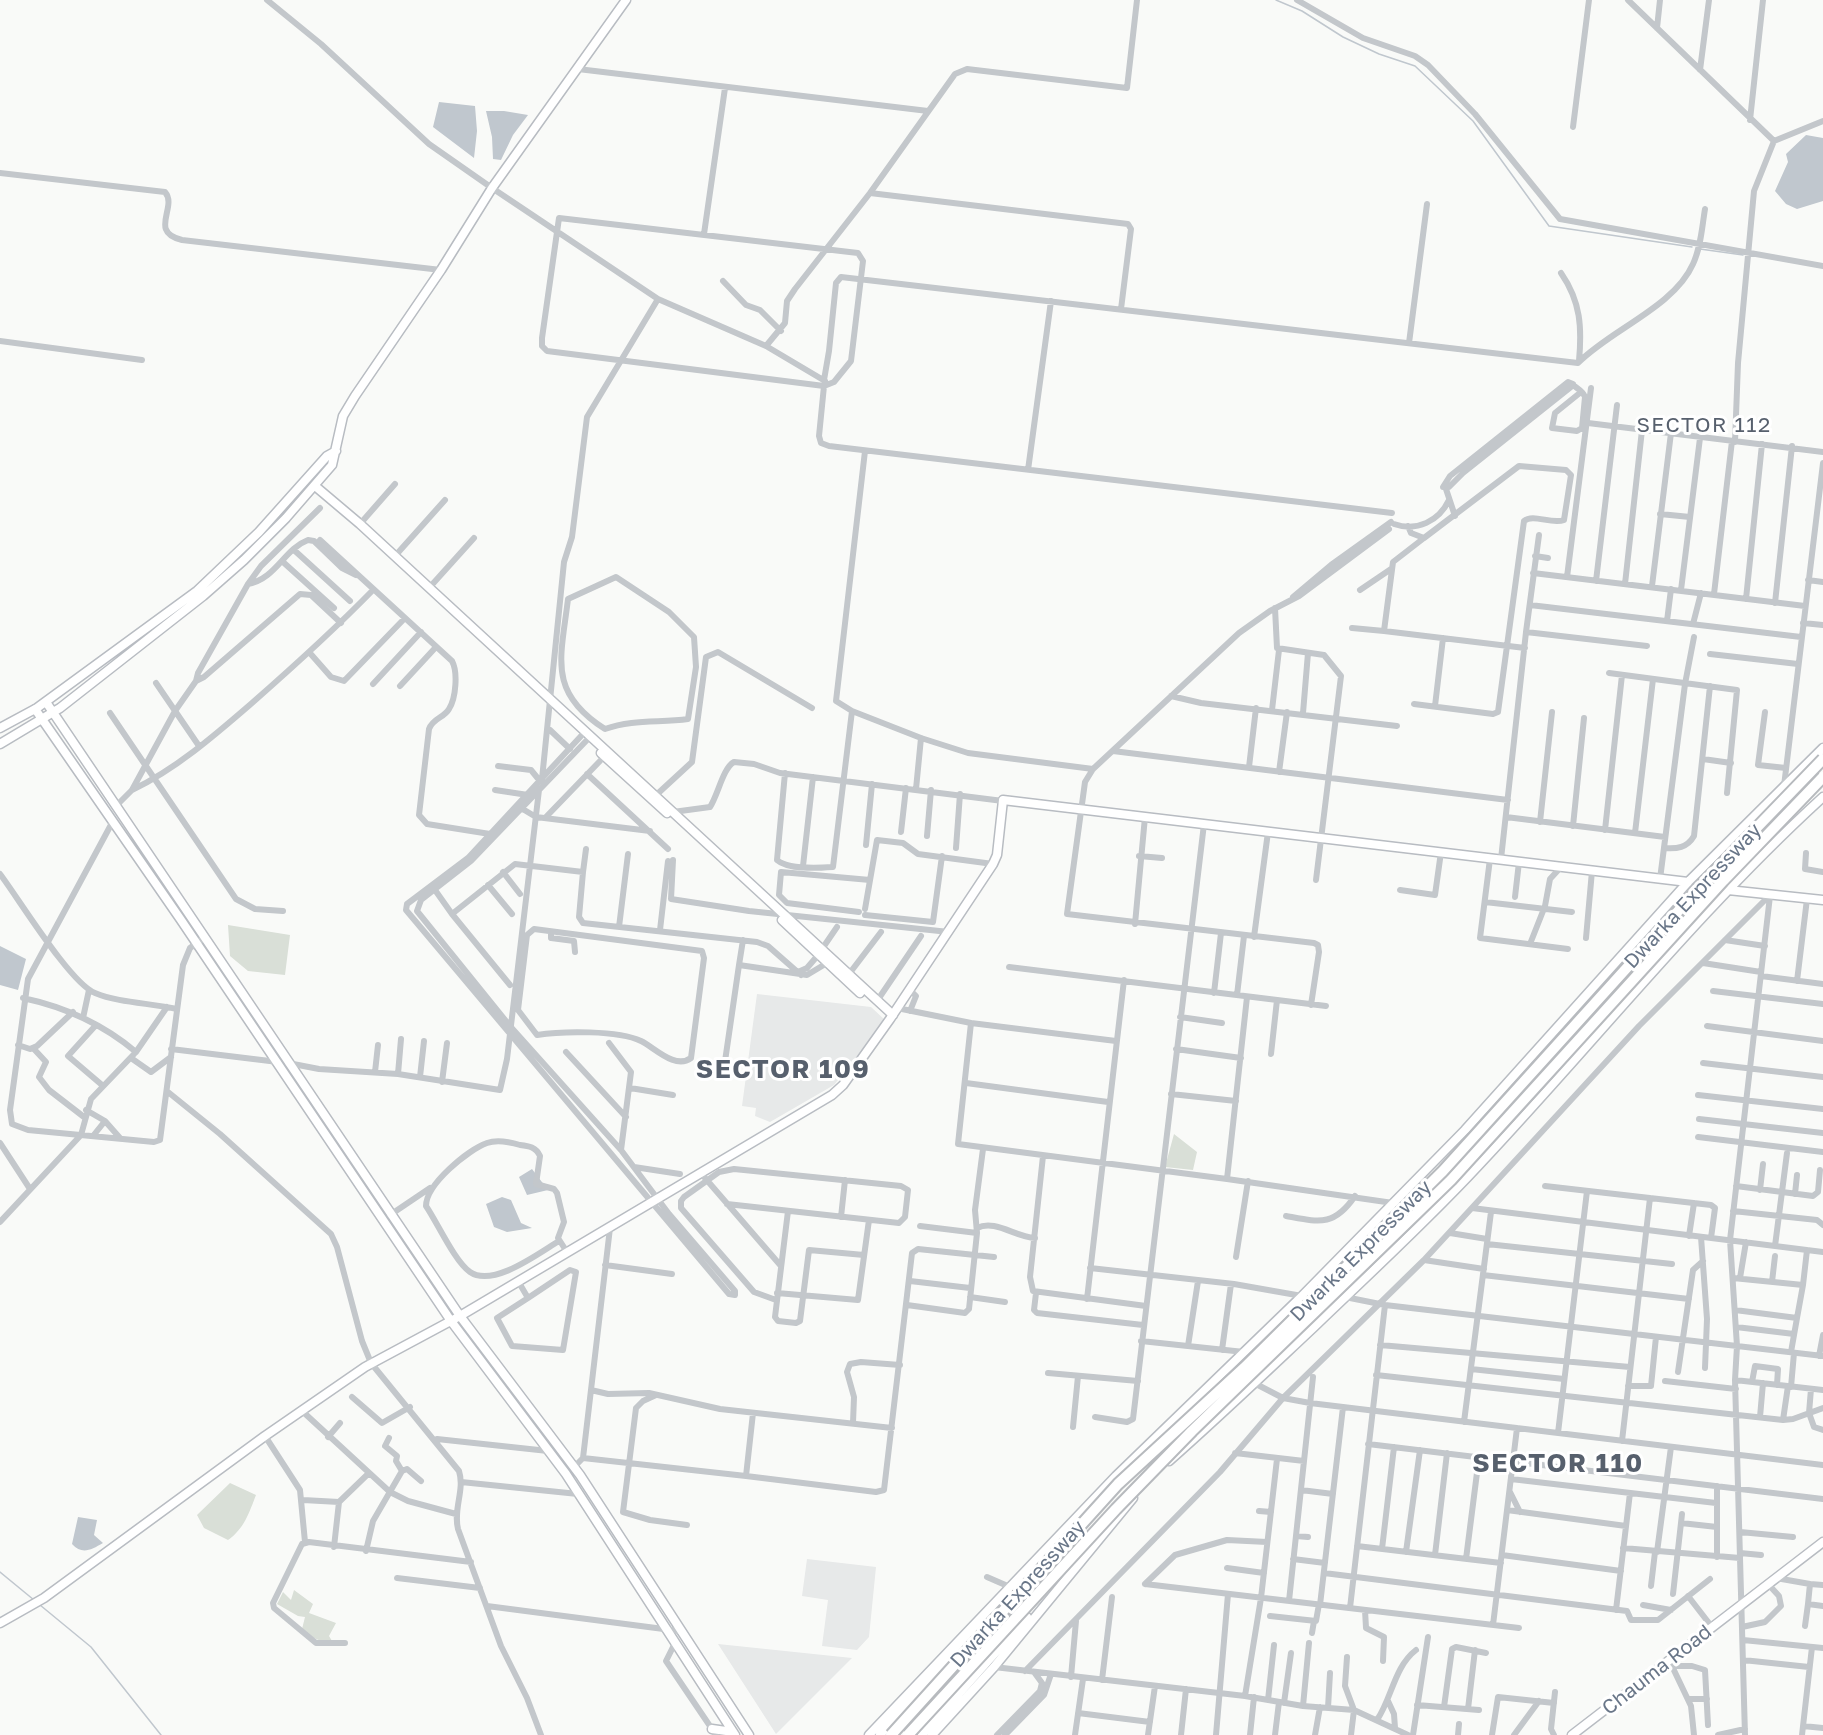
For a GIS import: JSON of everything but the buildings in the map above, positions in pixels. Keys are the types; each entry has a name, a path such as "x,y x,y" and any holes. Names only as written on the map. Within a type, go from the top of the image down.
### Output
{"highway":[{"name":"Dwarka Expressway","path":"891,1735 1118,1484 1244,1368 1443,1171 1709,877 1823,759"},
{"name":"Dwarka Expressway","path":"908,1735 1176,1447 1451,1180 1723,881 1823,777"}],"street":[{"path":"267,0 321,44 429,144 556,232 657,299 766,346 826,384"},
{"path":"0,744 53,713 203,596 243,560 315,486 332,465 347,410 441,270 492,188 626,0"},
{"path":"766,346 781,331 787,319 787,301 870,193 955,74 962,70 1127,88 1137,0"},
{"path":"1297,0 1348,30 1417,57 1428,65 1475,114 1558,218 1823,266"},
{"path":"1573,127 1589,0"},
{"path":"1628,0 1774,141"},
{"path":"1657,28 1660,0"},
{"path":"1700,70 1709,0"},
{"path":"1750,120 1763,0"},
{"path":"579,69 928,111"},
{"path":"704,234 725,88"},
{"path":"1714,594 1733,442 1738,363 1755,189 1774,141 1823,122"},
{"path":"0,173 165,192 168,197 166,230 170,236 182,240 441,270"},
{"path":"870,193 1128,224 1131,229 1121,309"},
{"path":"1409,343 1427,204"},
{"path":"1392,513 865,451 821,443 819,436 837,279 840,277 862,279 1579,362 1678,285 1692,267 1699,244 1705,209"},
{"path":"562,218 861,255 862,279 851,361 826,384 621,362 543,350 542,338 556,232 558,220 562,218"},
{"path":"1561,273 1579,308 1579,362"},
{"path":"723,281 746,305 760,310 781,331"},
{"path":"541,781 564,562 572,537 585,423 657,299"},
{"path":"1028,470 1051,301"},
{"path":"0,341 142,360"},
{"path":"1455,516 1444,483 1447,478 1469,464 1568,382 1581,392 1585,400 1581,430 1552,428 1556,412 1581,392"},
{"path":"1568,577 1591,388"},
{"path":"1596,581 1617,405"},
{"path":"1588,423 1823,452"},
{"path":"1625,584 1642,430"},
{"path":"1652,586 1671,433"},
{"path":"1681,590 1700,438"},
{"path":"1746,599 1761,444"},
{"path":"1774,603 1792,447"},
{"path":"0,728 46,702 197,591 259,532 327,456 336,451"},
{"path":"865,451 835,698 839,704 921,738 974,754 1093,769"},
{"path":"1784,787 1823,463"},
{"path":"1384,630 1393,562 1517,466 1560,469 1571,475 1564,520 1556,522 1527,518 1524,521 1498,712 1493,714 1414,704"},
{"path":"360,524 395,484"},
{"path":"315,486 429,588 585,737 778,908"},
{"path":"394,556 446,500"},
{"path":"1311,1005 1318,945 1067,914 1068,893 1085,782 1093,769 1239,633 1293,597 1391,525 1408,526 1433,521 1442,513 1449,500"},
{"path":"337,506 339,512 778,908 820,952 894,1014"},
{"path":"116,806 132,790 175,711 196,681 198,673 248,584 261,566 320,508"},
{"path":"1660,514 1690,517"},
{"path":"1408,526 1411,533 1424,538"},
{"path":"1501,859 1539,535"},
{"path":"429,588 474,538"},
{"path":"1814,538 1823,539"},
{"path":"248,584 261,581 304,541 311,540 342,568 359,576"},
{"path":"320,540 449,658 456,670 450,707 433,721 429,729 419,815 427,824 490,834"},
{"path":"294,550 350,601"},
{"path":"1535,556 1548,558"},
{"path":"284,562 334,608"},
{"path":"1360,590 1391,569"},
{"path":"1533,573 1804,606"},
{"path":"616,577 669,612 694,637 696,667 688,719 670,722 626,721 605,729 592,721 577,704 565,690 560,674 568,599 616,577"},
{"path":"1808,580 1823,582"},
{"path":"1668,621 1671,589"},
{"path":"132,790 154,780 199,746 309,652 373,590"},
{"path":"1693,624 1701,593"},
{"path":"196,681 204,677 300,594 311,595 341,623"},
{"path":"1530,605 1801,637"},
{"path":"1272,710 1279,650 1275,642 1275,608"},
{"path":"309,652 331,677 344,681 405,618"},
{"path":"1803,623 1823,625"},
{"path":"1352,628 1525,648"},
{"path":"373,684 421,632"},
{"path":"1526,632 1647,646"},
{"path":"1435,706 1443,638"},
{"path":"1660,879 1685,684 1694,638"},
{"path":"400,686 436,646"},
{"path":"1279,650 1324,655 1340,673 1341,684 1334,719 1316,880"},
{"path":"654,797 692,762 706,657 718,652 812,708"},
{"path":"1303,713 1308,654"},
{"path":"1710,654 1798,664"},
{"path":"1609,673 1685,684 1734,688 1739,692 1727,793"},
{"path":"1605,830 1623,675"},
{"path":"1635,833 1653,679"},
{"path":"156,682 199,746"},
{"path":"1664,848 1679,848 1692,838 1710,686"},
{"path":"1171,696 1201,703 1303,713 1397,726"},
{"path":"46,702 390,1215 460,1316 574,1467 749,1735"},
{"path":"566,715 577,704"},
{"path":"1249,767 1256,708"},
{"path":"35,709 196,942 451,1321 578,1494 734,1734"},
{"path":"785,773 776,857 778,863 830,867 835,864 852,711"},
{"path":"110,712 144,767 240,903 255,909 283,911"},
{"path":"1279,772 1287,712"},
{"path":"1540,822 1552,712"},
{"path":"1765,712 1758,765 1786,768"},
{"path":"1573,826 1584,718"},
{"path":"550,730 570,749"},
{"path":"524,1045 621,1150 655,1199 729,1294 735,1295 735,1291 655,1199 518,1038 406,910 406,904 462,863 570,749 585,737"},
{"path":"509,1028 417,910 421,900 471,861 585,737"},
{"path":"916,789 921,738"},
{"path":"880,1735 1057,1536 1196,1396 1302,1296 1465,1130 1688,882 1823,748"},
{"path":"1113,751 1508,800"},
{"path":"544,756 554,767"},
{"path":"1703,759 1731,763"},
{"path":"1811,760 1823,771"},
{"path":"545,818 600,761"},
{"path":"673,812 710,807 718,794 728,767 734,762 754,764 785,773 1003,801 1688,882"},
{"path":"498,766 531,770 541,781"},
{"path":"587,774 668,849"},
{"path":"803,866 813,777"},
{"path":"866,845 872,784"},
{"path":"901,832 906,788"},
{"path":"495,789 528,795"},
{"path":"171,1048 319,1069 398,1074 500,1090 539,789"},
{"path":"927,836 931,790"},
{"path":"956,848 960,794"},
{"path":"932,1735 994,1667 1065,1579 1163,1466 1256,1384 1476,1169 1571,1066 1657,963 1773,843 1823,796"},
{"path":"0,1623 44,1598 301,1410 372,1363 460,1316 610,1228 839,1089 894,1014 993,864 998,855 1003,801"},
{"path":"521,808 536,817 650,831"},
{"path":"1135,924 1139,856 1145,817"},
{"path":"1506,817 1665,837"},
{"path":"113,821 28,979 23,998 10,1110 12,1124 18,1128 81,1135 154,1142 160,1140 183,965 190,948 205,937"},
{"path":"1095,1417 1131,1422 1138,1381 1204,824"},
{"path":"1254,937 1268,832"},
{"path":"863,912 877,840 903,843 913,853 993,864"},
{"path":"586,849 580,920 587,924 743,940 768,946 799,973"},
{"path":"1400,891 1435,895 1441,852"},
{"path":"619,927 628,854"},
{"path":"1806,854 1805,869 1823,872"},
{"path":"778,908 787,903 933,922 942,856"},
{"path":"1139,856 1161,858"},
{"path":"1490,859 1480,938 1568,949"},
{"path":"660,930 671,861 669,897 671,899 778,908 949,932"},
{"path":"1515,897 1519,862"},
{"path":"452,914 512,865 584,872"},
{"path":"1530,944 1545,908 1550,879 1560,867"},
{"path":"778,908 783,871 870,880"},
{"path":"1586,938 1592,871"},
{"path":"503,872 520,894"},
{"path":"0,874 47,940 88,990 100,995 177,1009"},
{"path":"488,885 512,914"},
{"path":"435,890 510,985"},
{"path":"1728,890 1823,898"},
{"path":"1025,1671 1235,1453 1283,1398 1305,1379 1450,1233 1639,1026 1770,895"},
{"path":"1737,1278 1730,1240 1770,895"},
{"path":"1797,981 1807,898"},
{"path":"1485,902 1572,912"},
{"path":"799,973 806,969 837,927"},
{"path":"524,1045 537,1035 590,1033 636,1039 659,1054 684,1061 689,1060 694,1050 704,958 702,951 534,929 527,935 518,1010 537,1035"},
{"path":"551,932 551,938 574,941 575,952"},
{"path":"849,974 880,932"},
{"path":"1214,993 1221,933"},
{"path":"877,1001 921,936"},
{"path":"1236,995 1244,936"},
{"path":"723,1075 743,940"},
{"path":"1725,940 1765,946"},
{"path":"820,952 827,963 894,1014 910,1011 971,1023 1116,1041"},
{"path":"739,965 799,973 816,972 827,963"},
{"path":"1702,963 1823,984"},
{"path":"1010,967 1326,1006"},
{"path":"1087,1299 1108,1102 1124,980"},
{"path":"82,1018 88,990"},
{"path":"910,990 916,996 910,1011"},
{"path":"1713,991 1823,1004"},
{"path":"1227,1179 1248,997"},
{"path":"23,998 72,1011 96,1025 151,1072 171,1057"},
{"path":"1271,1054 1277,1000"},
{"path":"0,1222 81,1135 85,1113 102,1085 133,1055 167,1006"},
{"path":"33,1048 72,1011"},
{"path":"1180,1017 1222,1023"},
{"path":"971,1023 966,1083 957,1142 963,1147 1248,1181 1393,1203"},
{"path":"96,1025 68,1056 102,1085"},
{"path":"1707,1026 1823,1041"},
{"path":"518,1038 531,1028"},
{"path":"1547,1038 1571,1066"},
{"path":"398,1074 401,1039"},
{"path":"420,1077 424,1041"},
{"path":"442,1082 447,1043"},
{"path":"609,1043 630,1067 630,1088 621,1150"},
{"path":"375,1072 378,1045"},
{"path":"18,1046 33,1048 46,1062 39,1077 49,1090 85,1113 105,1121 120,1138"},
{"path":"1176,1050 1241,1058"},
{"path":"566,1052 626,1117"},
{"path":"1703,1063 1823,1077"},
{"path":"966,1083 1108,1102"},
{"path":"630,1088 673,1095"},
{"path":"168,1092 220,1134 331,1234 337,1247 362,1341 372,1363 456,1465 461,1482 456,1514 471,1562 509,1664 527,1698 541,1735"},
{"path":"1171,1094 1236,1101"},
{"path":"1698,1095 1823,1109"},
{"path":"1699,1119 1823,1133"},
{"path":"93,1136 105,1121"},
{"path":"1698,1137 1823,1152"},
{"path":"488,1142 507,1142 533,1147 540,1156 536,1184 554,1188 557,1193 564,1222 559,1241 511,1269 493,1275 474,1274 464,1267 426,1206 432,1187 438,1179 488,1142"},
{"path":"0,1143 30,1189"},
{"path":"907,1305 964,1313 969,1309 977,1231 975,1210 983,1149"},
{"path":"1775,1246 1787,1153"},
{"path":"1043,1156 1030,1285 1036,1293 1036,1313 1143,1325"},
{"path":"1760,1190 1763,1164"},
{"path":"633,1167 680,1174"},
{"path":"727,1204 902,1222 908,1190 901,1186 734,1168 723,1170 681,1201 681,1208 754,1292 777,1296 803,1295 858,1300 869,1220"},
{"path":"1736,1186 1816,1195 1820,1170"},
{"path":"700,1172 781,1266"},
{"path":"1795,1194 1797,1175"},
{"path":"841,1217 845,1180"},
{"path":"1236,1257 1248,1181"},
{"path":"1545,1186 1712,1205 1715,1208 1711,1238"},
{"path":"390,1215 432,1187"},
{"path":"1558,1433 1587,1191"},
{"path":"1286,1216 1324,1222 1342,1211 1355,1196"},
{"path":"1622,1441 1650,1198"},
{"path":"1689,1236 1694,1203"},
{"path":"1472,1208 1823,1252"},
{"path":"788,1211 776,1319 796,1323 800,1321 809,1250 864,1255"},
{"path":"1733,1211 1817,1220 1823,1225"},
{"path":"1464,1422 1491,1212"},
{"path":"920,1226 977,1231 991,1225 1019,1236 1035,1238"},
{"path":"574,1467 583,1458 610,1228"},
{"path":"1450,1233 1487,1242 1672,1264"},
{"path":"1701,1237 1705,1368"},
{"path":"559,1241 567,1252"},
{"path":"1718,1735 1745,1732 1735,1311 1737,1278 1746,1242"},
{"path":"1783,1420 1806,1250"},
{"path":"583,1458 630,1461 880,1491 885,1486 914,1251 994,1257"},
{"path":"1772,1282 1775,1256"},
{"path":"1424,1260 1483,1272 1576,1286 1689,1299"},
{"path":"1678,1372 1693,1270 1703,1261"},
{"path":"605,1265 672,1274"},
{"path":"1090,1268 1230,1284 1302,1296"},
{"path":"570,1270 576,1272 563,1350 517,1347 509,1343 497,1318 528,1298 570,1270"},
{"path":"1737,1278 1803,1285"},
{"path":"518,1281 528,1298"},
{"path":"910,1281 970,1288"},
{"path":"1188,1346 1198,1281"},
{"path":"1222,1350 1230,1284"},
{"path":"1036,1293 1146,1306"},
{"path":"970,1297 1005,1302"},
{"path":"1345,1297 1385,1305 1821,1356 1823,1335"},
{"path":"1350,1608 1385,1305"},
{"path":"1735,1311 1797,1318"},
{"path":"1736,1327 1794,1334"},
{"path":"1628,1386 1651,1386 1656,1337"},
{"path":"1141,1341 1244,1352"},
{"path":"1380,1344 1630,1367"},
{"path":"853,1423 854,1397 847,1372 850,1364 861,1362 900,1365"},
{"path":"1752,1382 1755,1365 1776,1367 1779,1371 1777,1385"},
{"path":"1471,1369 1564,1379"},
{"path":"1048,1373 1138,1381"},
{"path":"1376,1375 1783,1420 1823,1408"},
{"path":"1073,1427 1078,1376"},
{"path":"1289,1601 1313,1377"},
{"path":"1735,1380 1823,1390"},
{"path":"1665,1381 1736,1389"},
{"path":"1760,1417 1763,1383"},
{"path":"1256,1384 1283,1398 1310,1403 1823,1465"},
{"path":"1811,1389 1809,1413 1814,1427 1823,1430"},
{"path":"591,1390 656,1395 753,1413 892,1428"},
{"path":"656,1395 643,1401 636,1408 623,1507 626,1514 687,1525"},
{"path":"352,1397 382,1423 410,1407"},
{"path":"1312,1633 1320,1605 1342,1407"},
{"path":"301,1410 328,1437 345,1447 390,1492 408,1501 456,1514"},
{"path":"746,1476 753,1413"},
{"path":"328,1437 340,1423"},
{"path":"1493,1625 1517,1428"},
{"path":"265,1436 300,1490 303,1500 305,1542"},
{"path":"389,1438 385,1446 398,1456 396,1461 402,1471"},
{"path":"436,1440 548,1451"},
{"path":"1368,1444 1823,1499"},
{"path":"1382,1549 1394,1447"},
{"path":"1651,1586 1671,1447"},
{"path":"1406,1552 1420,1450"},
{"path":"1235,1453 1304,1461"},
{"path":"1435,1555 1447,1454"},
{"path":"1466,1559 1479,1457"},
{"path":"1245,1696 1261,1598 1277,1459"},
{"path":"366,1551 373,1521 402,1471 407,1469 421,1481"},
{"path":"334,1547 339,1503 369,1473"},
{"path":"1511,1479 1716,1503"},
{"path":"461,1482 578,1494"},
{"path":"1717,1486 1717,1557"},
{"path":"1301,1490 1333,1494"},
{"path":"1509,1491 1520,1512"},
{"path":"1616,1610 1630,1493"},
{"path":"303,1500 339,1503"},
{"path":"1507,1510 1626,1526"},
{"path":"1259,1511 1271,1512"},
{"path":"1672,1609 1682,1514"},
{"path":"1681,1523 1716,1527"},
{"path":"1740,1532 1793,1538"},
{"path":"1057,1536 1065,1579"},
{"path":"1296,1536 1308,1538"},
{"path":"1267,1542 1227,1540 1175,1555 1145,1584 1519,1628"},
{"path":"345,1643 316,1643 274,1608 273,1603 299,1547 305,1542 471,1562"},
{"name":"Chauma Road","path":"1572,1735 1670,1663 1823,1542"},
{"path":"1357,1546 1501,1563"},
{"path":"1623,1548 1717,1557 1761,1555"},
{"path":"1502,1555 1621,1571"},
{"path":"1293,1559 1325,1563"},
{"path":"1227,1568 1264,1573"},
{"path":"1324,1573 1616,1610 1629,1612 1631,1620 1646,1622 1658,1620 1710,1579"},
{"path":"987,1576 1010,1587"},
{"path":"397,1578 480,1588"},
{"path":"1776,1578 1823,1585"},
{"path":"1742,1627 1765,1622 1781,1606 1779,1596 1768,1584"},
{"path":"1805,1626 1810,1584"},
{"path":"1216,1735 1228,1594"},
{"path":"1688,1596 1712,1628"},
{"path":"1102,1680 1112,1597"},
{"path":"869,1735 1000,1601"},
{"path":"1808,1604 1823,1606"},
{"path":"1642,1605 1672,1609"},
{"path":"487,1606 679,1631"},
{"path":"1365,1610 1366,1628 1384,1637 1383,1661"},
{"path":"922,1735 1029,1615 1038,1612"},
{"path":"1270,1616 1314,1621"},
{"path":"1071,1677 1076,1620"},
{"path":"994,1667 1254,1697 1303,1706 1354,1710 1410,1735 1428,1637"},
{"path":"1743,1640 1823,1648"},
{"path":"675,1643 666,1661 714,1732 734,1734"},
{"path":"1303,1706 1309,1643"},
{"path":"1268,1700 1274,1645"},
{"path":"1802,1735 1812,1647"},
{"path":"1444,1707 1452,1649 1486,1653"},
{"path":"1377,1720 1388,1701 1400,1669 1416,1650"},
{"path":"1468,1709 1475,1650"},
{"path":"1275,1735 1291,1653"},
{"path":"1347,1657 1345,1686 1354,1710 1351,1735"},
{"path":"1743,1660 1809,1667"},
{"path":"1670,1663 1688,1699 1694,1735"},
{"path":"1670,1663 1706,1670 1708,1725"},
{"path":"1034,1672 1046,1684"},
{"path":"1328,1708 1329,1673"},
{"path":"997,1735 1040,1691 1051,1674"},
{"path":"1075,1735 1083,1678"},
{"path":"1005,1735 1044,1695 1046,1684"},
{"path":"1148,1735 1155,1686"},
{"path":"1180,1735 1186,1689"},
{"path":"1554,1735 1551,1729 1555,1692"},
{"path":"1250,1735 1254,1697"},
{"path":"1492,1735 1498,1697 1554,1703"},
{"path":"1688,1699 1707,1700"},
{"path":"1388,1701 1394,1714 1395,1728"},
{"path":"1514,1735 1539,1701"},
{"path":"1417,1705 1479,1710"},
{"path":"1315,1735 1320,1707"},
{"path":"1078,1713 1150,1722"},
{"path":"1458,1735 1459,1724"},
{"path":"1803,1726 1823,1728"}],"shaded area":[{"path":"439,102 475,106 477,131 474,158 433,127"},
{"path":"486,111 528,115 513,135 501,160 493,159 492,137"},
{"path":"1806,135 1823,138 1823,201 1797,209 1786,204 1775,191 1788,162 1786,154"},
{"path":"228,925 290,935 285,975 248,971 230,956"},
{"path":"0,946 26,959 18,990 0,985"},
{"path":"757,994 871,1007 885,1020 834,1085 770,1122 755,1116 756,1108 742,1106"},
{"path":"1174,1134 1197,1152 1193,1170 1165,1167"},
{"path":"532,1169 548,1190 527,1195 519,1177"},
{"path":"502,1197 511,1200 521,1223 532,1228 507,1232 494,1227 486,1204"},
{"path":"230,1483 256,1495 242,1526 228,1540 204,1528 197,1515"},
{"path":"78,1517 97,1520 94,1535 103,1543 87,1550 79,1549 72,1544"},
{"path":"807,1559 876,1567 869,1637 857,1650 822,1646 828,1600 802,1596"},
{"path":"294,1590 313,1604 309,1613 336,1623 329,1636 332,1641 319,1640 309,1635 302,1629 305,1617 298,1616 277,1604 283,1592 291,1600"},
{"path":"718,1644 852,1658 776,1734"}],"waterway":[{"path":"1276,0 1302,11 1343,37 1379,54 1415,66 1473,121 1549,226 1692,247"},
{"path":"1700,249 1743,255"},
{"path":"0,1572 34,1600"},
{"path":"40,1605 91,1647 161,1735"}],"district":[{"name":"SECTOR 112","path":"1704,425"},
{"name":"SECTOR 109","path":"783,1070"},
{"name":"SECTOR 110","path":"1558,1464"}]}
